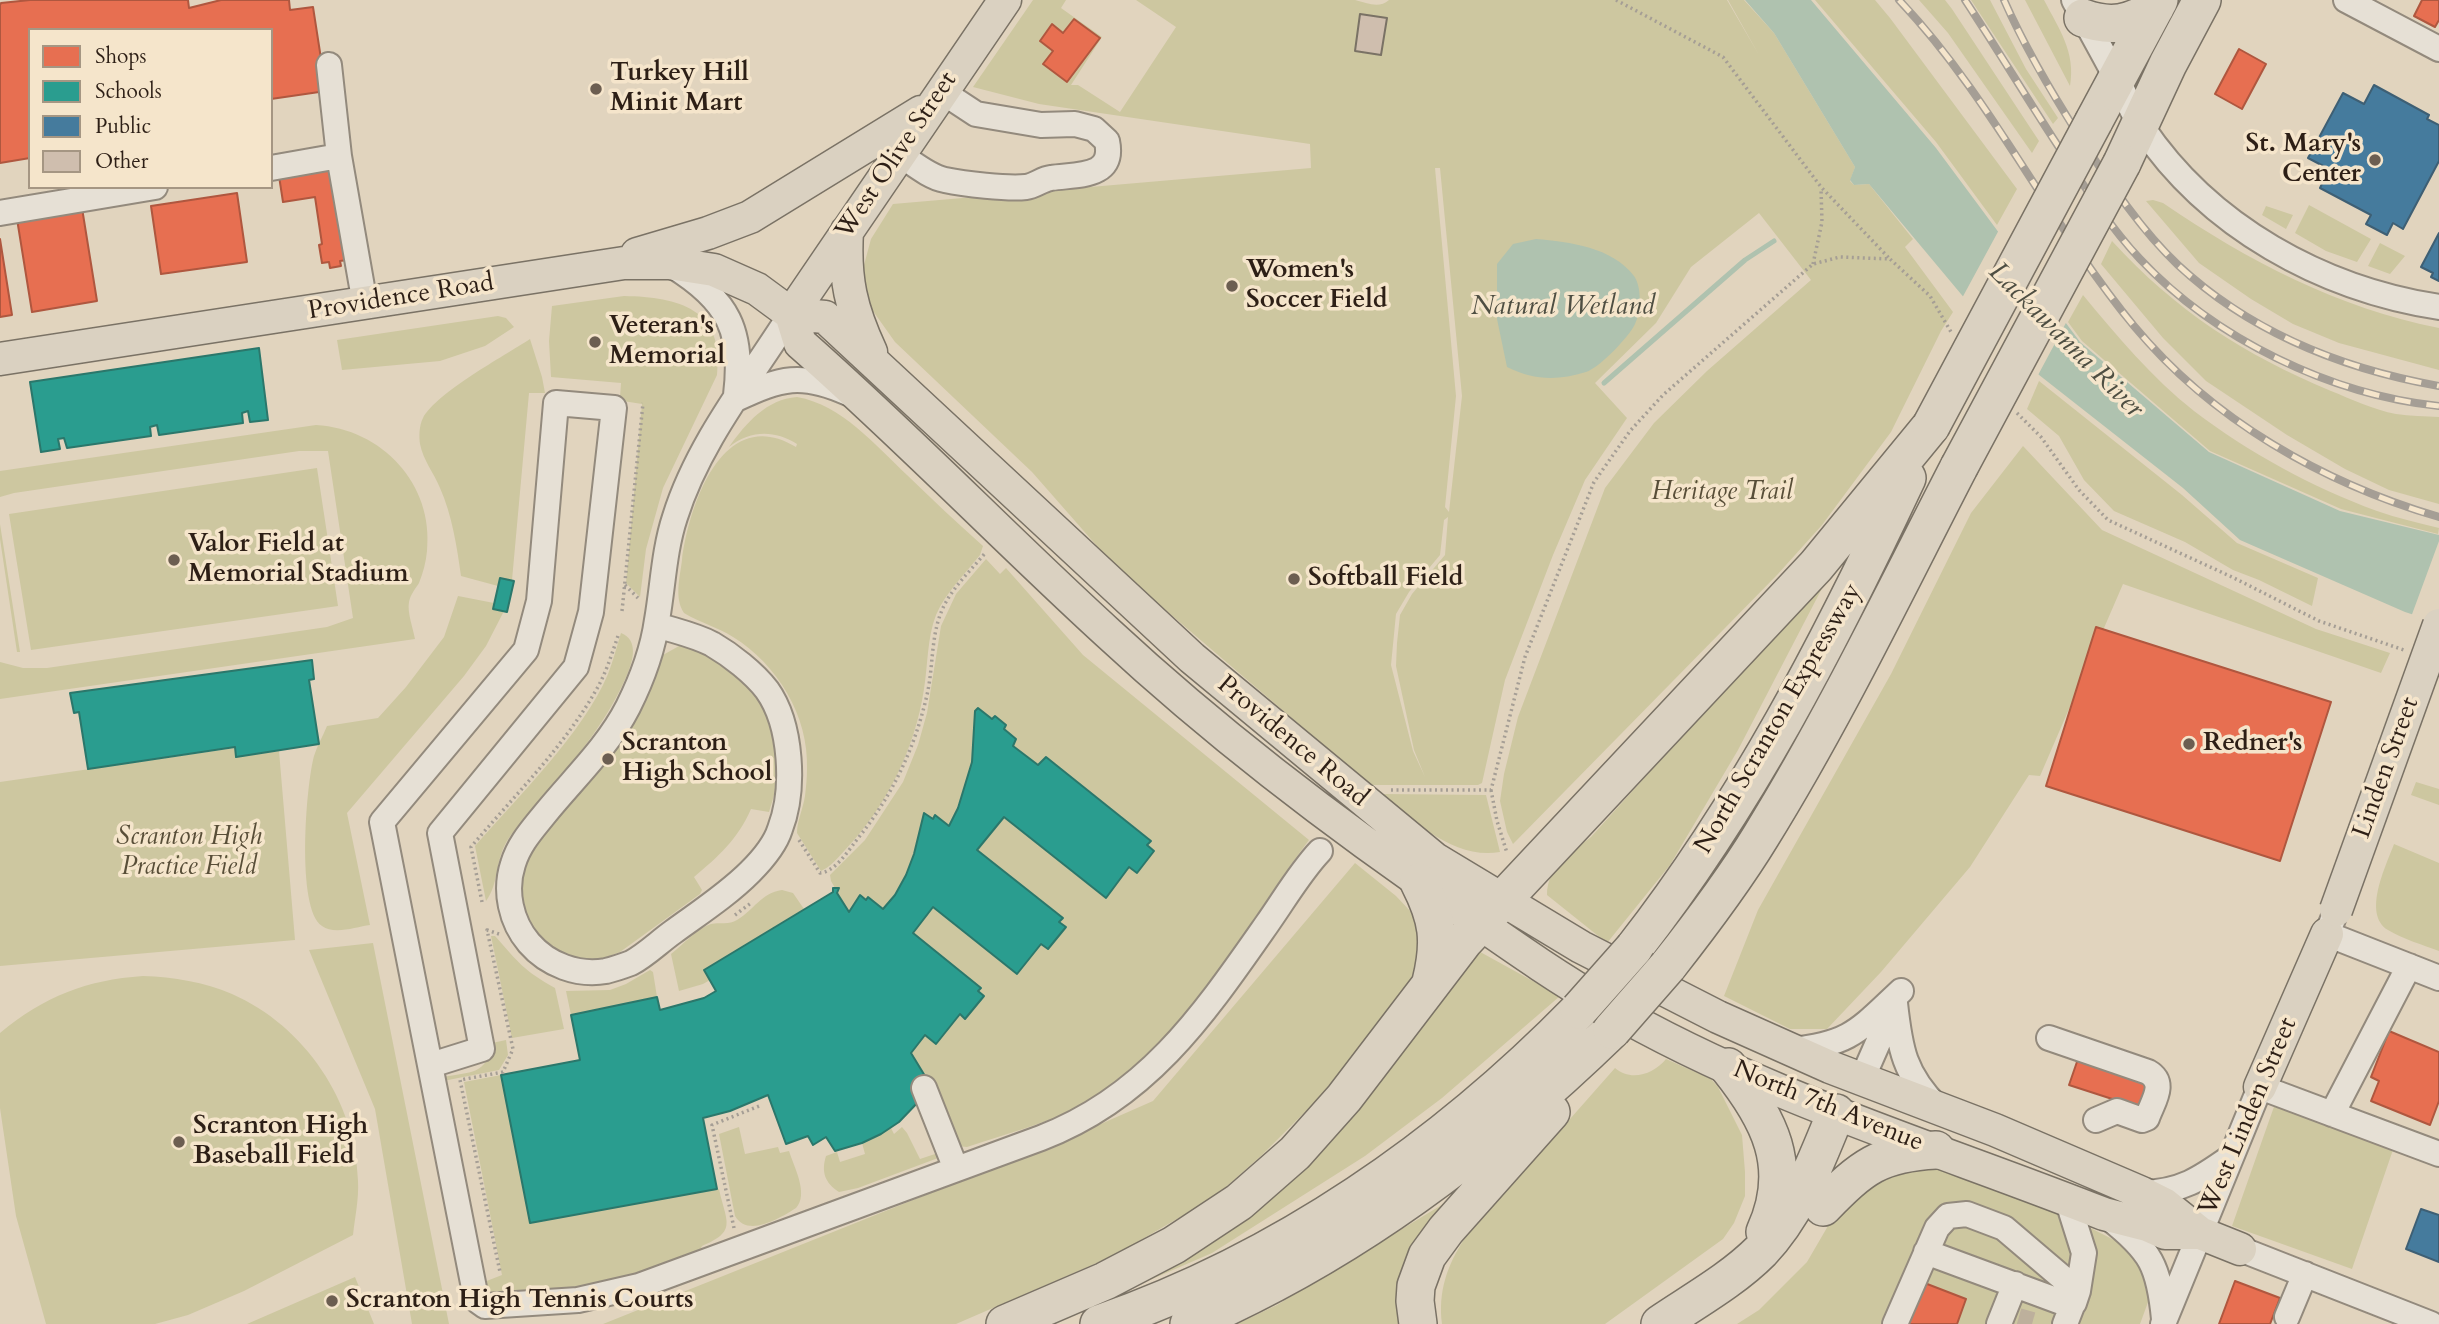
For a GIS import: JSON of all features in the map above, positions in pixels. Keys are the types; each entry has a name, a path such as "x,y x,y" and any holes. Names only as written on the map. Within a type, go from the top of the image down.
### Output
{"highway":[{"name":"North Scranton Expressway","path":"1189,1324 1306,1266 1398,1209 1520,1115 1612,1030 1668,966 1730,883 1824,727 1959,467 2122,163 2202,0"},
{"name":"North Scranton Expressway","path":"1100,1324 1199,1283 1244,1261 1290,1237 1379,1182 1497,1090 1578,1010 1634,948 1699,862 1756,770 1871,556 1931,426 2157,4"},
{"path":"2079,9 2111,25 2139,18 2157,4"},
{"path":"1005,1324 1140,1264 1174,1245 1239,1202 1277,1170 1321,1126 1431,982 1491,912 1824,558 1931,426"},
{"path":"1419,882 1430,903 1437,934 1437,959 1431,982"},
{"path":"1418,1324 1416,1286 1420,1270 1432,1250 1446,1230 1534,1132 1612,1030"},
{"path":"1728,1067 1750,1095 1767,1125 1777,1174 1777,1192 1768,1227 1744,1266"},
{"path":"1699,1324 1742,1298 1779,1268 1810,1230 1823,1207 1848,1118"},
{"path":"1660,1324 1744,1266 1775,1234 1848,1118"},
{"path":"1823,1207 1849,1180 1875,1163 1902,1153 1936,1150"}],"main road":[{"name":"West Olive Street","path":"791,314 1004,0"},
{"path":"598,266 708,233 750,217 936,99"},
{"path":"847,231 849,295 861,330 878,365"},
{"name":"Providence Road","path":"0,359 598,266 647,262 714,270 771,297 791,314 800,343 1098,624 1167,686 1298,794 1419,882 1626,972 1791,1050 1862,1079"},
{"name":"Providence Road","path":"791,314 825,317 1192,658 1406,837 1445,865 1491,912"},
{"name":"Linden Street","path":"2332,922 2439,625"},
{"name":"North 7th Avenue","path":"1491,912 1553,973 1607,1006 1728,1067 1848,1118 2104,1213 2165,1233 2200,1233"},
{"name":"West Linden Street","path":"2260,1087 2332,922"},
{"path":"1848,1118 1862,1079"},
{"name":"North 7th Avenue","path":"1862,1079 2142,1193 2164,1204 2200,1233 2240,1249"}],"street":[{"path":"2346,0 2439,49"},
{"path":"2079,9 2140,124 2174,167 2200,194 2272,248 2327,277 2389,298 2439,307"},
{"path":"329,65 339,156 365,304"},
{"path":"899,154 944,180 1016,187 1032,186 1050,178 1091,173 1099,169 1107,159 1107,141 1094,129 1075,124 1041,125 976,114 936,99"},
{"path":"273,168 339,156"},
{"path":"0,213 143,189"},
{"path":"669,263 710,292 728,320 735,335 739,362 736,399"},
{"path":"657,625 695,636 715,646 745,668 766,690 780,718 788,756 789,795 781,829 758,863 737,883 637,958 617,968 581,972 552,961 534,948 521,933 511,907 509,879 520,845 593,759 620,722 636,690 657,625 668,543 681,499 704,449 791,314"},
{"path":"736,399 775,383 803,379 830,385 859,398"},
{"path":"431,1065 482,1049 440,833 576,667 591,612 614,408 556,402 539,601 526,650 382,822 475,1293 478,1301 485,1306 578,1300 626,1289 682,1271 1068,1127 1110,1102 1144,1077 1182,1039 1216,997 1320,851"},
{"path":"2332,922 2409,966 2439,978"},
{"path":"2332,1114 2409,966"},
{"path":"1791,1050 1817,1048 1839,1042 1861,1028 1898,997"},
{"path":"1862,1079 1898,997"},
{"path":"1898,997 1899,1039 1905,1064 1917,1084 1938,1109"},
{"path":"2049,1038 2156,1077 2159,1085 2147,1118 2142,1120 2118,1111 2096,1120"},
{"path":"2260,1087 2439,1154"},
{"name":"West Linden Street","path":"2164,1322 2260,1087"},
{"path":"924,1088 956,1169"},
{"path":"2142,1193 2158,1192 2194,1182 2231,1156"},
{"path":"2067,1199 2084,1253 2072,1307"},
{"path":"2104,1213 2141,1245 2151,1259 2162,1291 2164,1322"},
{"path":"1895,1324 1937,1228 1948,1216 1967,1214 2004,1228 2072,1307"},
{"name":"North 7th Avenue","path":"2240,1249 2431,1324"},
{"path":"1926,1252 2072,1307"},
{"path":"2287,1317 2305,1274"},
{"path":"2007,1319 2015,1284"}],"path":[{"path":"1616,0 1723,57 1821,187 1890,259"},
{"path":"1813,264 1822,222 1821,187"},
{"path":"622,611 643,403"},
{"path":"794,833 820,873 827,872 846,854 878,814 911,751 927,693 937,625 946,601 990,548"},
{"path":"625,584 641,602"},
{"path":"482,902 471,847 572,728 596,691 619,632"},
{"path":"1491,790 1507,853"},
{"path":"487,930 513,1049 503,1072 460,1080 500,1272"},
{"path":"736,1237 712,1125 759,1106"}],"green space":[{"name":"Heritage Trail","path":"1033,0 1066,0 1061,8 1102,37 1071,85 1078,85 1120,112 1176,27 1136,0 1355,0 1377,5 1389,0 1727,0 1759,55 1728,0 1744,0 1774,33 1855,167 1850,181 1854,185 1869,184 1913,239 1905,247 1953,312 1891,432 1822,525 1777,575 1513,844 1507,832 1500,801 1518,717 1605,488 1654,423 1707,371 1811,280 1759,213 1691,267 1656,323 1595,383 1627,418 1585,480 1553,555 1505,680 1482,783 1370,785 1104,554 1032,472 895,342 868,304 864,284 864,265 871,239 893,204 1311,168 1310,144 1039,104 973,87","holes":["1435,168 1440,168 1462,396 1449,512 1445,507 1456,396","1448,517 1445,555 1412,594 1400,615 1397,643 1396,666 1414,750 1425,777 1413,751 1391,665 1396,614 1409,592 1440,555 1444,520"]},
{"path":"1815,0 1875,0 1890,18 2017,189 1997,225 1936,142"},
{"path":"1919,0 1945,0 1952,9 2039,141 2032,153 1948,33"},
{"path":"1971,0 1990,0 2026,69 2058,118 2053,124"},
{"path":"2025,0 2044,0 2055,21 2071,62 2070,86"},
{"path":"2146,201 2163,203 2228,244 2295,280 2365,308 2439,328 2439,370 2339,343 2293,324 2199,263"},
{"path":"2309,205 2371,239 2357,262 2326,251 2295,233"},
{"path":"2266,206 2293,215 2286,229 2262,215"},
{"path":"2112,241 2161,289 2186,309 2240,346 2269,362 2379,410 2401,415 2439,417 2439,504 2389,490 2345,469 2287,435 2206,381 2163,338 2101,264"},
{"path":"2380,243 2405,256 2390,274 2368,266"},
{"path":"2083,295 2149,371 2194,411 2237,441 2282,468 2329,491 2385,514 2439,528 2438,534 2341,509 2210,451 2082,341 2068,322"},
{"path":"624,296 663,299 694,311 706,321 714,335 718,353 717,375 663,488 646,549 640,597 626,583 642,404 623,401 620,398 621,383 551,377 549,341 552,306"},
{"path":"498,316 506,318 514,327 485,346 440,361 342,370 337,340"},
{"path":"530,339 545,393 529,393 512,580 500,578 498,586 461,576 451,520 440,488 421,450 420,428 430,408 442,398"},
{"path":"2039,381 2182,495 2237,543 2318,578 2312,606 2233,570 2185,542 2114,511 2084,480 2059,436 2027,409"},
{"path":"797,397 829,408 857,428 983,546 980,555 950,591 936,615 929,642 920,711 897,776 860,833 834,862 821,871 797,833 805,793 806,749 796,711 787,693 749,648 684,613 678,594 692,513 714,466 730,449 748,438 770,437 796,447 797,444 788,439 763,434 746,437 729,447 750,421 767,407"},
{"path":"316,425 340,429 362,437 382,449 399,464 422,504 427,527 427,551 419,583 409,602 415,639 0,699 0,662 23,668 47,668 327,627 353,618 328,451 299,451 0,497 0,471"},
{"path":"2023,446 2102,530 2316,629 2390,653 2381,673 2123,584 2040,776 2029,775 1970,867 1881,972 1827,1029 1790,1029 1724,996 1758,910 1891,674 1971,513"},
{"name":"Valor Field at Memorial Stadium","path":"317,468 338,606 31,650 9,514"},
{"path":"0,524 20,652 17,652"},
{"path":"986,559 1000,574 1006,568 1083,655 1309,840 1194,1004 1127,1076 1101,1095 1069,1112 967,1147 957,1146 911,1053 925,1035 936,1043 960,1014 965,1018 984,996 978,991 980,988 913,933 933,907 1017,974 1041,944 1048,949 1066,927 1059,922 1062,918 977,850 1004,817 1105,898 1129,867 1137,872 1151,840 1046,757 1038,765 1013,746 1016,739 1004,729 1006,725 995,716 980,741 949,826 935,815 933,819 924,813 909,868 883,909 869,897 866,900 860,895 849,912 837,893 839,888 835,888 830,875 865,840 903,782 927,713 941,626 956,594"},
{"path":"1831,571 1738,750 1670,865 1607,943 1547,895 1555,869 1591,837"},
{"path":"458,596 494,603 493,609 504,611 486,646 464,676 347,813 370,925 345,930 327,929 314,915 306,872 306,818 315,752 327,726 378,718 406,687 444,637"},
{"path":"621,633 627,636 633,651 629,669 619,691 582,750 507,841 486,901 475,846 548,764 583,719 608,674"},
{"path":"679,646 702,652 734,672 750,688 762,706 771,725 778,767 769,812 751,809 727,847 694,877 702,890 700,894 620,952 604,958 569,958 552,951 522,916 518,881 530,850 605,764 618,745 663,655"},
{"name":"Scranton High Practice Field","path":"235,748 236,757 279,751 295,940 0,966 0,782"},
{"path":"2416,782 2439,789 2439,805 2411,795"},
{"path":"1382,794 1486,795 1500,852 1483,853 1451,844 1421,826"},
{"path":"2394,844 2439,863 2439,951 2394,933 2380,923 2376,902 2378,889"},
{"path":"1355,863 1396,896 1412,913 1421,936 1417,978 1316,1101 1226,1187 1194,1209 1115,1255 956,1324 603,1324 1078,1134 1153,1101"},
{"path":"782,890 793,893 804,909 704,970 710,980 679,991 671,954 705,926 734,922 768,895"},
{"path":"491,936 495,936 528,971 555,988 564,1029 512,1038"},
{"path":"373,943 449,1324 412,1324 375,1109 309,950"},
{"path":"1473,948 1560,996 1442,1098 1365,1156 1212,1253 1113,1296 1162,1265"},
{"path":"650,970 653,972 657,997 571,1015 566,991 610,990"},
{"name":"Scranton High Baseball Field","path":"143,976 189,981 232,994 258,1008 303,1046 322,1070 348,1123 358,1181 353,1235 244,1291 188,1315 155,1324 46,1324 16,1216 0,1108 0,1033 33,1009 67,992 103,981"},
{"path":"506,1040 508,1055 499,1070 443,1081 442,1077 482,1067 492,1043"},
{"path":"1666,1059 1711,1079 1718,1087 1742,1135 1745,1196 1734,1223 1723,1239 1605,1324 1442,1324 1441,1301 1445,1279 1465,1238 1615,1068 1628,1075 1642,1074 1655,1069"},
{"path":"501,1075 531,1223 719,1189 727,1224 725,1230 713,1241 702,1246 698,1254 588,1290 490,1294 484,1289 484,1282 502,1275 464,1082"},
{"path":"2276,1101 2395,1144 2352,1269 2232,1226"},
{"path":"739,1127 745,1154 778,1147 780,1153 789,1151 801,1188 800,1202 796,1208 782,1217 756,1226 741,1222 735,1216 719,1134"},
{"path":"902,1127 920,1159 935,1154 942,1146 945,1147 938,1158 858,1188 839,1192 830,1185 824,1172 826,1156 837,1152 840,1162 865,1154 862,1143 891,1128 894,1134"},
{"path":"1898,1169 1942,1170 2053,1209 2122,1244 2136,1253 2151,1294 2140,1324 1737,1324 1759,1310 1807,1262 1839,1207"},
{"path":"1458,1195 1403,1324 1237,1324 1277,1305"},
{"name":"Scranton High Tennis Courts","path":"355,1277 374,1324 247,1324"}],"water":[{"name":"Lackawanna River","path":"1745,0 1811,0 1936,148 2080,342 2209,452 2340,511 2439,535 2439,623 2405,612 2240,540 2183,488 2020,360 1976,312 1869,184 1854,185 1850,180 1855,167 1774,33"},
{"name":"Natural Wetland","path":"1536,239 1576,244 1602,252 1625,266 1637,281 1640,300 1635,324 1613,351 1586,372 1545,378 1526,375 1507,367 1497,319 1497,264 1513,244"}],"pier":[{"path":"2000,228 2068,319 2037,377 1988,336 1961,300"},
{"path":"2439,541 2439,627 2411,617"}],"building: Shops":[{"path":"30,0 188,0 189,8 221,0 289,0 290,10 313,7 326,91 273,99 273,28 28,28 28,158 0,163 1,3"},
{"path":"2422,0 2439,0 2439,20 2435,27 2414,16"},
{"path":"1074,19 1100,38 1067,82 1043,64 1053,51 1040,41 1052,24 1063,33"},
{"path":"2239,49 2266,64 2242,109 2215,94"},
{"path":"335,168 347,260 340,261 341,266 330,268 329,262 322,263 315,197 283,202 279,176"},
{"path":"237,193 247,262 161,274 151,206"},
{"path":"82,208 97,301 32,312 17,219"},
{"path":"0,239 12,315 0,317"},
{"name":"Redner's","path":"2096,627 2331,702 2280,861 2046,786"},
{"path":"2389,1031 2439,1052 2439,1101 2430,1125 2371,1101 2379,1081 2371,1077"},
{"path":"2079,1056 2150,1078 2140,1108 2069,1085"},
{"path":"2235,1281 2280,1298 2270,1324 2219,1324"},
{"path":"1922,1282 1966,1299 1957,1324 1906,1324"}],"building: Schools":[{"path":"259,348 268,420 250,422 248,411 242,413 243,423 159,435 157,425 150,427 151,436 67,448 64,438 58,439 60,449 41,452 30,382"},
{"path":"500,578 514,581 507,612 493,609"},
{"path":"312,660 314,679 309,680 319,744 236,757 235,747 88,769 79,712 74,713 70,693"},
{"path":"978,708 992,719 995,716 1006,725 1004,729 1016,739 1013,746 1038,765 1046,757 1151,841 1147,845 1154,851 1137,873 1129,867 1106,898 1004,817 977,850 1063,918 1059,922 1066,927 1048,949 1041,944 1017,974 933,907 913,933 981,988 978,991 984,996 965,1019 960,1014 936,1044 925,1035 911,1053 925,1076 912,1084 922,1098 899,1122 862,1143 835,1151 826,1137 813,1145 808,1136 786,1144 768,1095 730,1111 703,1118 717,1189 530,1223 501,1075 580,1060 571,1015 657,997 660,1010 704,998 716,991 704,970 833,892 833,888 839,888 837,893 849,912 860,895 866,900 868,897 883,909 906,875 924,813 933,819 935,815 949,826 958,808 972,762 975,711"}],"building: Public":[{"name":"St. Mary's Center","path":"2374,85 2429,115 2427,119 2439,125 2439,161 2403,229 2393,223 2387,235 2366,224 2371,215 2320,188 2329,169 2308,158 2343,93 2364,104"},
{"path":"2439,233 2439,281 2431,277 2433,273 2421,267"},
{"path":"2421,1209 2439,1215 2439,1262 2406,1249"}],"building: Other":[{"path":"1360,14 1387,18 1381,55 1355,51"}],"waterway":[{"path":"1604,383 1745,260 1774,241"}],"tunnel":[{"path":"2018,1320 2032,1324"}],"railway":[{"path":"1899,0 1963,78 2103,286 2165,360 2198,391 2272,444 2353,486 2439,517"},
{"path":"1965,0 2099,207 2129,247 2170,288 2239,338 2317,376 2357,390 2439,406"},
{"path":"2004,0 2040,71 2081,139 2138,221 2178,265 2236,310 2300,344 2368,369 2439,386"}],"place":[{"name":"Turkey Hill Minit Mart","path":"596,89"},
{"name":"St. Mary's Center","path":"2375,160"},
{"name":"Women's Soccer Field","path":"1232,286"},
{"name":"Veteran's Memorial","path":"595,342"},
{"name":"Valor Field at Memorial Stadium","path":"174,560"},
{"name":"Softball Field","path":"1294,579"},
{"name":"Redner's","path":"2189,744"},
{"name":"Scranton High School","path":"608,759"},
{"name":"Scranton High Baseball Field","path":"179,1142"},
{"name":"Scranton High Tennis Courts","path":"332,1301"}]}
